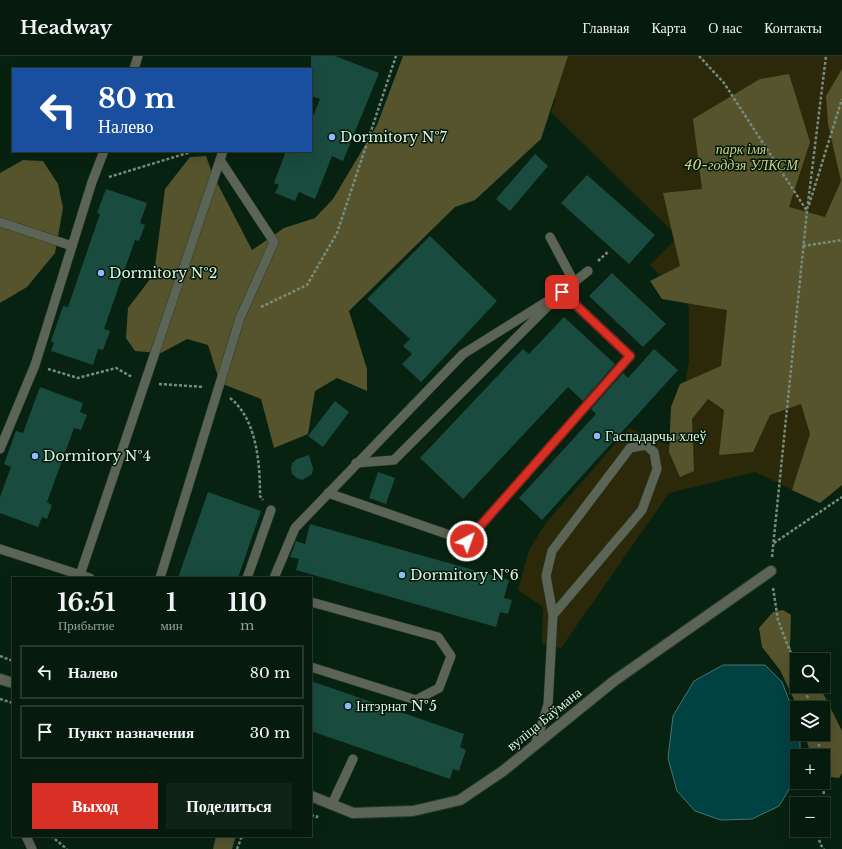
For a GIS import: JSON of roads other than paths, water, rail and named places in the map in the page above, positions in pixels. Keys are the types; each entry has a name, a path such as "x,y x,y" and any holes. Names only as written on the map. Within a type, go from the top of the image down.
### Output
{"street":[{"name":"вуліца Баўмана","path":"312,796 353,813 413,811 460,800 503,771 614,681 771,571"},
{"path":"0,679 12,684"}],"lane":[{"path":"134,68 138,56"},
{"path":"0,449 34,364 92,182 104,152"},
{"path":"160,577 240,318 274,242 222,153"},
{"path":"80,575 222,153"},
{"path":"0,222 72,246"},
{"path":"550,237 574,282"},
{"path":"356,464 394,460 562,292 588,271"},
{"path":"274,577 295,528 463,354 562,292"},
{"path":"328,493 467,541 630,356 562,292"},
{"path":"535,745 548,705 553,615 546,576 552,551 630,448 646,445 654,452 657,469 642,510 553,615"},
{"path":"247,577 271,510"},
{"path":"0,550 87,577"},
{"path":"312,602 438,637 452,656 439,688 416,700 312,667"},
{"path":"332,804 353,759"},
{"path":"26,837 32,849"}],"water":[{"path":"723,665 765,665 782,682 790,703 790,741 800,741 800,749 790,749 790,788 779,806 752,819 721,820 695,811 677,791 668,758 673,716 694,681"}],"place":[{"name":"Dormitory №7","path":"332,137"},
{"name":"Dormitory №2","path":"101,273"},
{"name":"Гаспадарчы хлеў","path":"597,436"},
{"name":"Dormitory №4","path":"35,456"},
{"name":"Dormitory №6","path":"402,575"},
{"name":"Інтэрнат №5","path":"348,706"}],"park label":[{"name":"парк імя 40-годдзя УЛКСМ","path":"741,158"}]}
